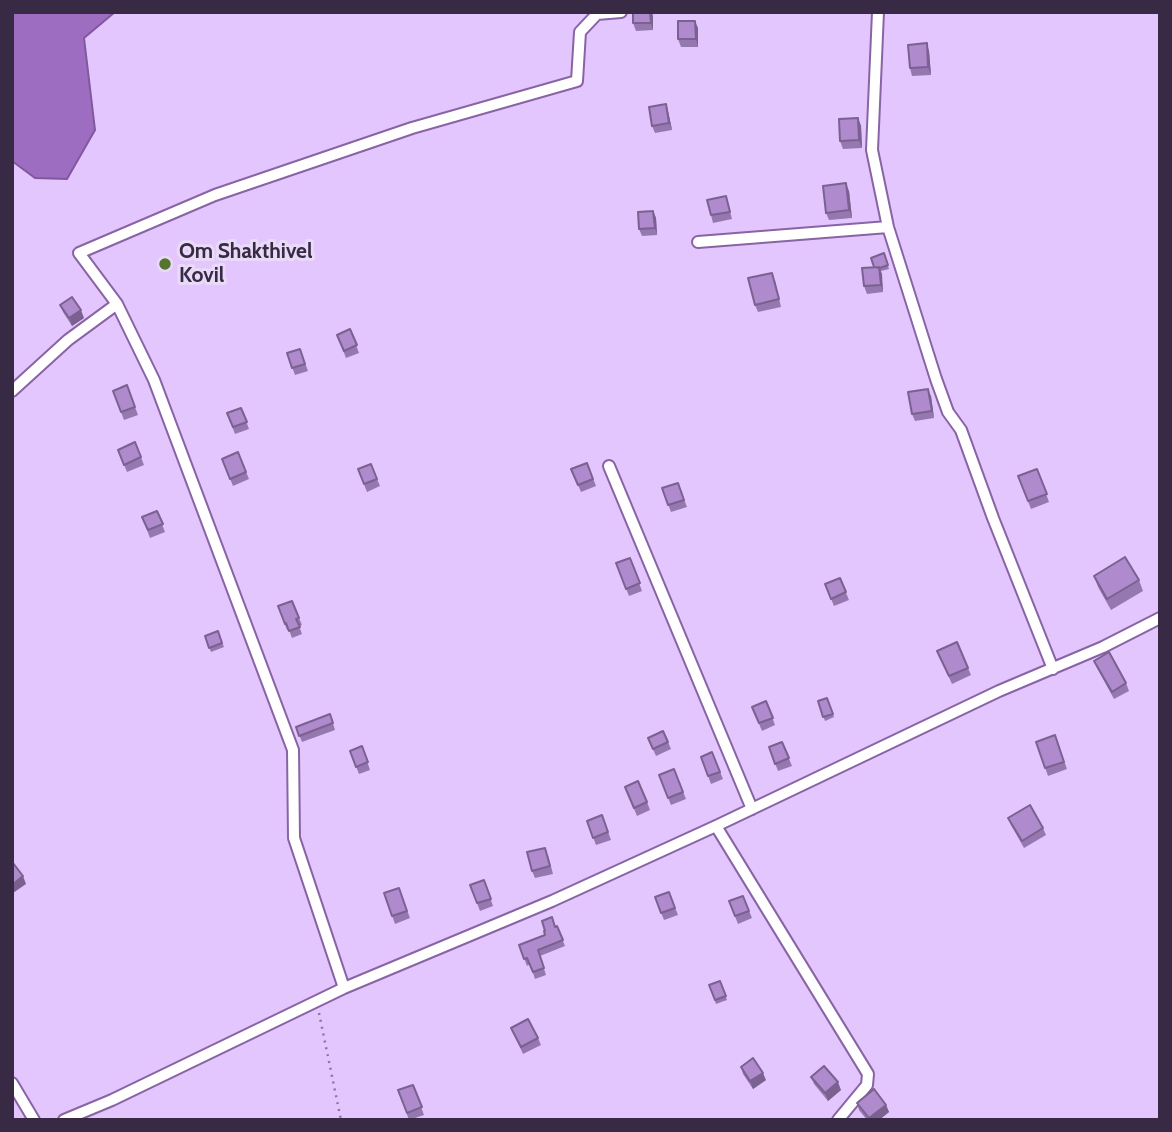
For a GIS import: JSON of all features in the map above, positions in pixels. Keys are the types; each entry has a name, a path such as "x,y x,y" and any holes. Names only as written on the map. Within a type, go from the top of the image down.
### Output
{"street":[{"path":"344,988 294,838 293,750 154,380 117,304 79,253 215,195 412,128 577,81 580,32 597,15 621,12"},
{"path":"878,12 872,150 888,227 948,412 961,430 993,519 1053,668"},
{"path":"698,242 888,227"},
{"path":"12,391 68,341 117,304"},
{"path":"609,466 752,809"},
{"path":"64,1120 112,1100 344,988 552,901 716,826 999,691 1103,648 1160,618"},
{"path":"716,826 868,1074 867,1085 838,1120"},
{"path":"12,1083 34,1120"}],"path":[{"path":"317,1001 341,1120"}],"shaded area":[{"path":"12,12 115,12 84,38 95,130 67,179 35,178 12,161"}],"building":[{"path":"633,12 650,12 651,23 633,23"},
{"path":"678,21 695,21 696,39 678,39"},
{"path":"927,43 928,67 910,68 908,45"},
{"path":"666,104 669,123 652,126 649,107"},
{"path":"858,118 859,140 840,141 839,119"},
{"path":"846,183 849,210 826,213 823,186"},
{"path":"726,196 730,212 711,215 707,200"},
{"path":"653,211 655,228 639,229 638,212"},
{"path":"884,253 888,265 874,267 871,258"},
{"path":"879,267 881,285 864,286 862,268"},
{"path":"772,273 779,299 755,305 748,278"},
{"path":"72,297 81,310 69,318 60,305"},
{"path":"350,329 357,345 344,351 337,335"},
{"path":"300,349 305,364 292,368 287,353"},
{"path":"127,385 135,407 121,412 113,391"},
{"path":"928,389 932,411 912,414 908,392"},
{"path":"241,408 247,422 233,427 227,413"},
{"path":"135,442 141,457 124,465 118,450"},
{"path":"238,452 246,472 230,479 222,459"},
{"path":"587,463 593,479 578,485 571,469"},
{"path":"371,464 377,479 364,484 358,469"},
{"path":"1037,469 1047,494 1028,501 1018,476"},
{"path":"678,483 684,500 668,505 662,488"},
{"path":"157,511 163,524 148,530 142,517"},
{"path":"1125,557 1139,580 1107,599 1094,576"},
{"path":"630,558 640,583 626,589 616,563"},
{"path":"840,578 846,592 831,599 825,584"},
{"path":"292,601 300,627 289,631 278,606"},
{"path":"218,631 222,643 209,648 205,636"},
{"path":"957,642 968,668 949,676 937,651"},
{"path":"1109,652 1126,683 1112,692 1094,661"},
{"path":"827,698 833,714 823,717 818,701"},
{"path":"766,701 773,718 759,723 752,707"},
{"path":"330,714 333,723 299,736 296,727"},
{"path":"663,731 668,742 653,749 648,738"},
{"path":"1055,735 1064,762 1045,768 1036,742"},
{"path":"782,742 789,758 775,764 769,747"},
{"path":"362,746 368,762 356,767 350,751"},
{"path":"712,752 720,772 708,776 701,757"},
{"path":"674,769 683,792 668,798 659,775"},
{"path":"638,781 647,802 634,808 625,787"},
{"path":"1030,805 1043,828 1022,841 1008,818"},
{"path":"602,815 608,832 593,838 587,821"},
{"path":"545,848 550,866 532,871 527,852"},
{"path":"12,863 23,876 12,885"},
{"path":"484,880 491,899 477,903 470,885"},
{"path":"399,888 407,911 392,916 384,893"},
{"path":"669,892 675,908 661,913 655,897"},
{"path":"743,896 749,911 735,916 729,901"},
{"path":"552,917 563,940 538,950 544,968 533,972 519,945 545,935 542,921"},
{"path":"720,981 726,996 715,1000 709,985"},
{"path":"528,1019 538,1038 521,1047 511,1028"},
{"path":"753,1058 763,1073 750,1081 741,1067"},
{"path":"824,1066 838,1082 825,1093 811,1077"},
{"path":"413,1085 422,1107 407,1113 398,1090"},
{"path":"874,1089 886,1105 869,1118 857,1103"}],"place":[{"name":"Om Shakthivel Kovil","path":"165,264"}]}
